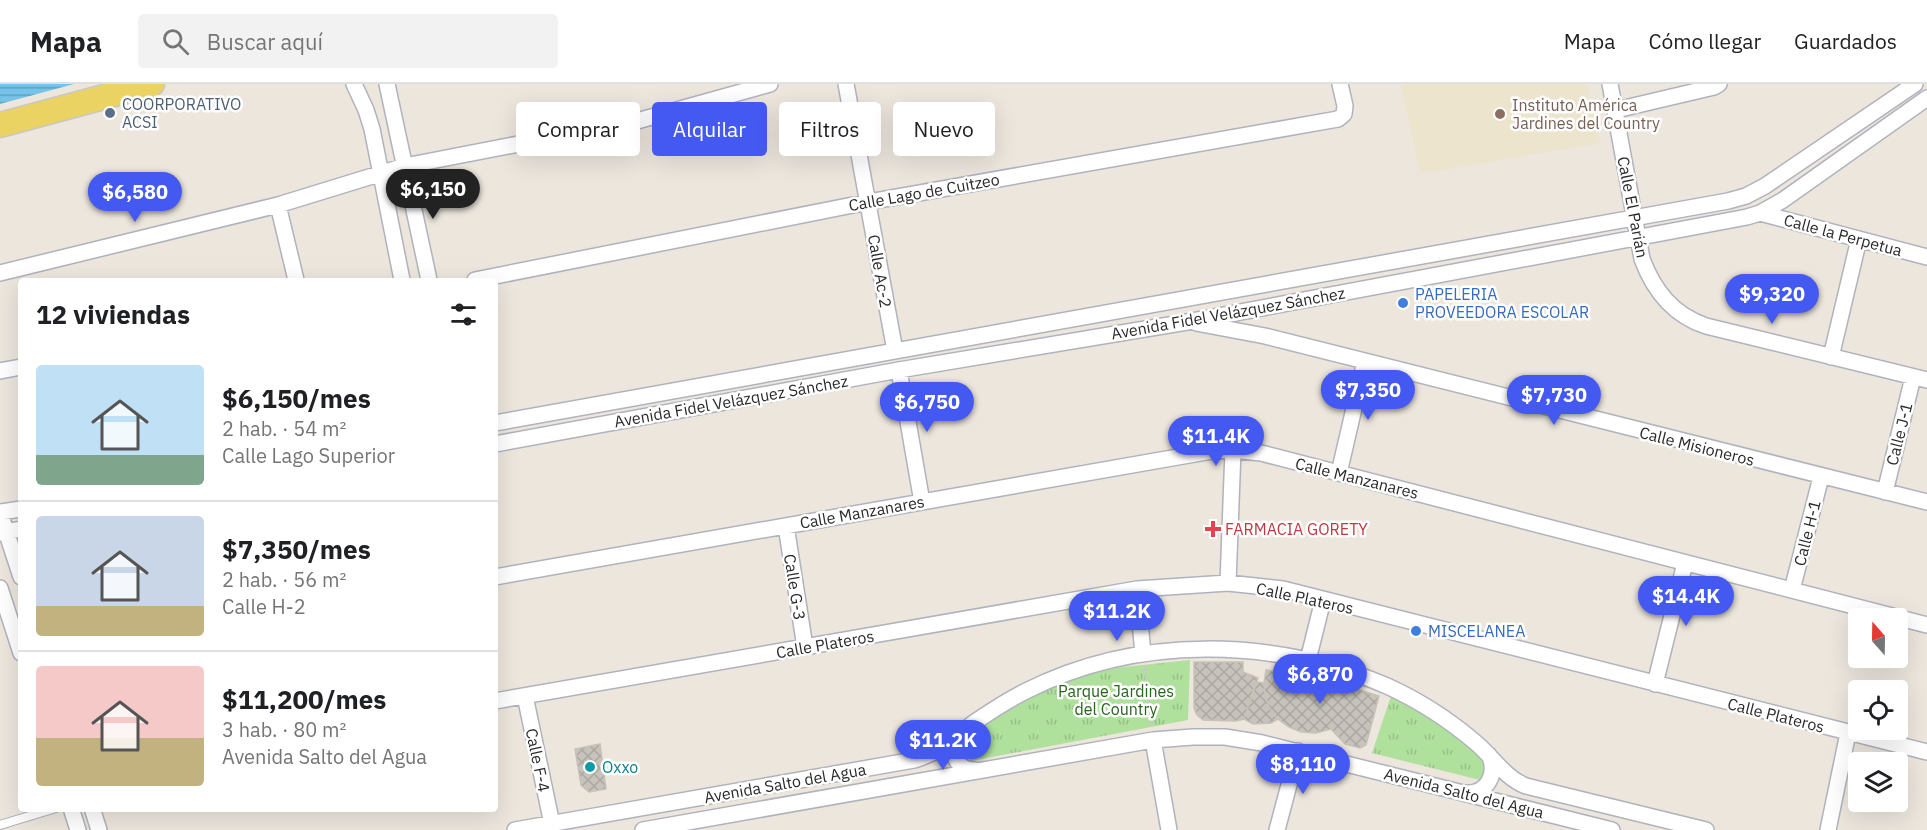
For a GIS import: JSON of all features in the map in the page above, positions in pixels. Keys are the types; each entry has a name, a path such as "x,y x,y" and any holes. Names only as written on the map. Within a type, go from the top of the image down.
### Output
{"main road":[{"path":"0,125 152,84"}],"street":[{"path":"354,84 369,119 402,278"},
{"path":"387,84 429,278"},
{"path":"0,273 278,205 405,166 637,121 770,84"},
{"name":"Calle Ac-2","path":"846,84 895,351"},
{"name":"Calle Lago de Cuitzeo","path":"485,278 868,202 1338,119 1344,114 1345,106 1340,84"},
{"name":"Calle El Parián","path":"1610,84 1642,259 1654,286 1673,308 1690,320 1920,379"},
{"path":"1616,110 1719,84"},
{"name":"Avenida Fidel Velázquez Sánchez","path":"498,422 1728,201 1757,190 1915,84"},
{"name":"Avenida Fidel Velázquez Sánchez","path":"498,443 899,370 1187,322 1747,217 1760,213 1783,200 1927,98"},
{"path":"278,205 296,278"},
{"name":"Calle la Perpetua","path":"1760,213 1927,257"},
{"path":"1831,357 1859,239"},
{"name":"Calle Misioneros","path":"1187,322 1265,336 1927,502"},
{"path":"977,336 980,357"},
{"path":"1339,474 1365,361"},
{"path":"0,371 18,368"},
{"path":"899,370 922,502"},
{"name":"Calle J-1","path":"1885,492 1920,379"},
{"path":"543,414 547,435"},
{"name":"Calle Manzanares","path":"498,576 1212,450 1233,450 1261,453 1927,625"},
{"path":"1228,583 1233,450"},
{"name":"Calle H-1","path":"1792,590 1821,477"},
{"path":"18,509 0,513 9,531 18,566"},
{"name":"Calle G-3","path":"786,526 805,647"},
{"path":"1655,684 1685,563"},
{"name":"Calle Plateros","path":"498,700 1137,589 1228,583 1283,589 1848,733"},
{"path":"0,588 18,644"},
{"path":"1137,589 1143,654"},
{"path":"1308,660 1323,600"},
{"name":"Avenida Salto del Agua","path":"515,830 914,760 943,748 999,707 1049,681 1080,669 1143,654 1235,649 1308,660 1347,671 1387,687 1417,702 1475,742 1516,782 1526,786 1706,830"},
{"name":"Calle F-4","path":"525,696 552,824"},
{"path":"1828,830 1848,733"},
{"path":"958,737 954,748 956,760 964,769 982,770"},
{"name":"Avenida Salto del Agua","path":"643,830 702,825 764,809 1153,740 1225,737 1298,751 1583,826 1612,830"},
{"path":"1153,740 1169,830"},
{"name":"Calle Plateros","path":"1877,740 1927,752"},
{"path":"1277,830 1298,751"},
{"path":"1463,793 1476,793 1491,780 1493,767 1489,755"},
{"path":"760,787 764,809"},
{"path":"72,812 78,830"},
{"path":"93,812 99,830"}],"lane":[{"path":"0,825 43,812"}],"path":[{"path":"1143,654 1153,740"}],"shaded area":[{"name":"Instituto América Jardines del Country","path":"1401,84 1587,84 1600,143 1420,174"}],"green space":[{"name":"Parque Jardines del Country","path":"1190,660 1188,720 971,761 961,753 964,740 994,718 1045,690 1105,669"},
{"path":"1391,696 1439,722 1486,758 1489,770 1480,780 1372,753"}],"water":[{"path":"0,84 74,84 0,104"}],"building":[{"path":"1194,662 1243,662 1243,672 1258,678 1244,719 1236,721 1203,720 1197,715 1194,708"},
{"path":"1279,665 1379,696 1366,745 1360,748 1345,744 1331,729 1316,733 1301,732 1278,719 1270,709 1265,696 1264,683 1266,670 1277,672"},
{"path":"1256,682 1264,683 1265,696 1270,709 1278,719 1271,723 1253,724 1244,719"},
{"name":"Oxxo","path":"600,744 606,789 589,792 581,785 575,749"}],"place":[{"name":"COORPORATIVO ACSI","path":"110,113"},
{"name":"Instituto América Jardines del Country","path":"1500,114"},
{"name":"PAPELERIA PROVEEDORA ESCOLAR","path":"1403,303"},
{"name":"FARMACIA GORETY","path":"1213,529"},
{"name":"MISCELANEA","path":"1416,631"},
{"name":"Oxxo","path":"590,767"}]}
